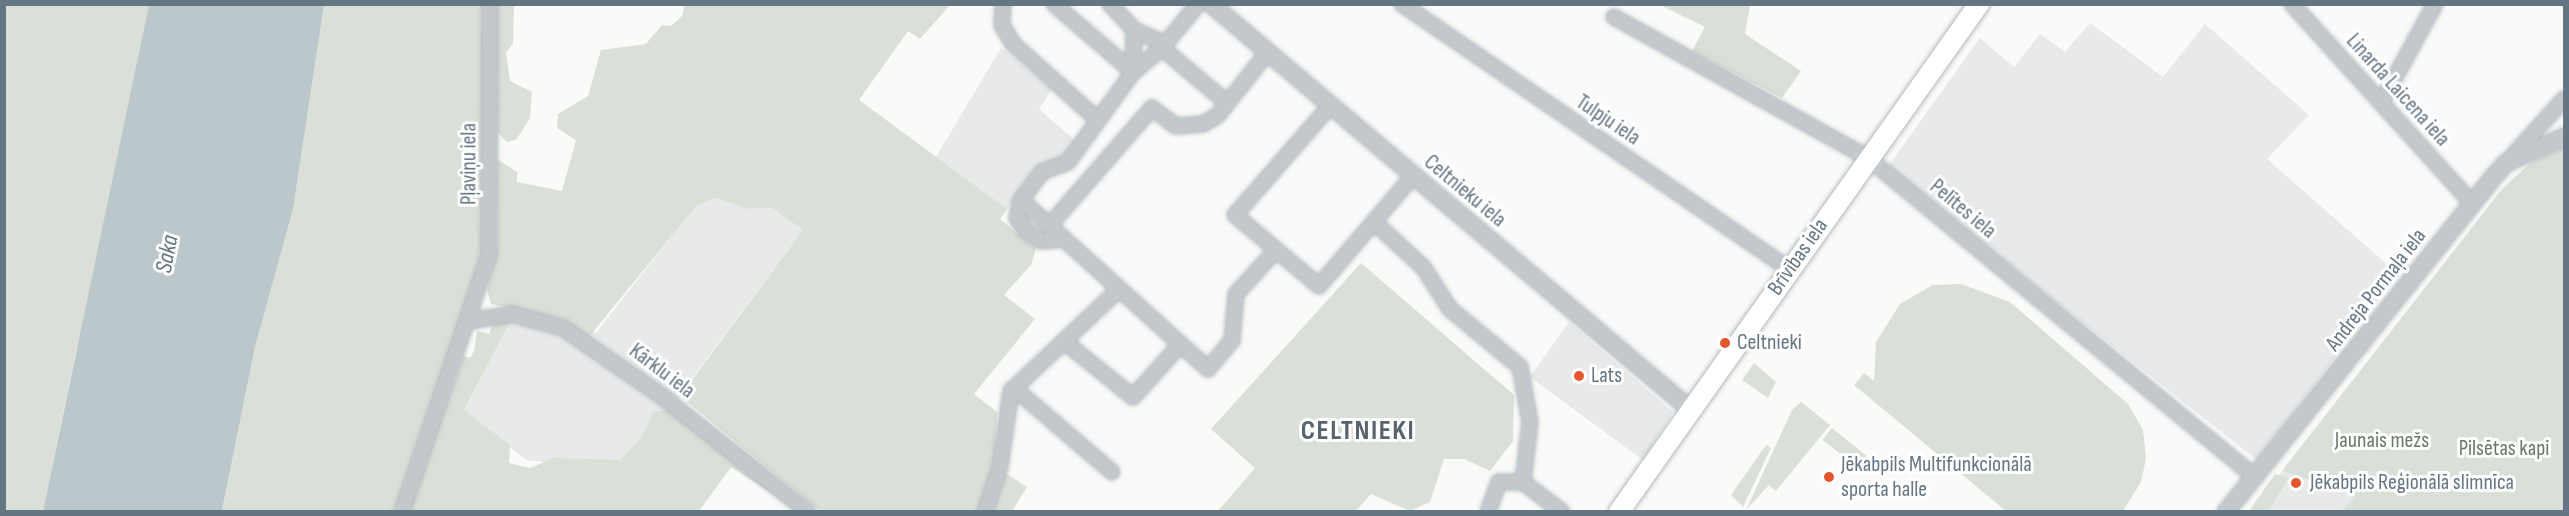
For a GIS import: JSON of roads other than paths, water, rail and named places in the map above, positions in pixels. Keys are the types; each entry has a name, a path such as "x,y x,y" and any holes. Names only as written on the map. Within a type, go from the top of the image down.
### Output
{"main road":[{"name":"Brīvības iela","path":"1619,512 1979,4"}],"street":[{"name":"Pļaviņu iela","path":"402,512 470,321 489,255 490,4"},
{"path":"1003,4 1002,25 1013,44 1098,120"},
{"path":"1054,4 1133,72"},
{"path":"1110,4 1134,30 1164,46 1227,103"},
{"path":"1063,239 1041,241 1022,227 1017,214 1021,200 1042,172 1068,162 1133,72 1164,46 1198,4"},
{"name":"Celtnieku iela","path":"1211,4 1329,107 1691,410"},
{"name":"Tulpju iela","path":"1402,4 1789,269"},
{"path":"2381,103 2435,4"},
{"name":"Linarda Laicena iela","path":"2299,7 2381,103 2473,204"},
{"name":"Pelītes iela","path":"1614,17 1868,158 2255,477"},
{"path":"1133,72 1134,30"},
{"path":"1049,226 1152,108 1176,126 1192,128 1214,118 1268,53"},
{"name":"Andreja Pormaļa iela","path":"2226,512 2506,163 2565,99"},
{"path":"1329,107 1235,214 1319,286 1413,176"},
{"path":"2506,163 2565,137"},
{"path":"1021,200 1208,369 1232,340 1236,294 1276,250"},
{"path":"1374,222 1423,267 1450,309 1520,367 1530,422 1522,482"},
{"path":"984,512 1000,467 1005,410 1014,388 1040,358 1066,343 1118,290"},
{"name":"Kārklu iela","path":"470,321 512,314 563,328 663,397 808,512"},
{"path":"1066,343 1132,397 1180,345"},
{"path":"1014,388 1112,472"},
{"path":"1488,512 1500,482 1522,482 1562,512"}],"water":[{"name":"Saka","path":"149,5 324,5 293,209 255,347 222,511 43,511"}],"place":[{"name":"Celtnieki","path":"1725,343"},
{"name":"Lats","path":"1579,376"},
{"name":"Jēkabpils Multifunkcionālā sporta halle","path":"1829,477"},
{"name":"Jēkabpils Reģionālā slimnīca","path":"2296,483"}],"district":[{"name":"CELTNIEKI","path":"1358,431"}],"park label":[{"name":"Jaunais mežs","path":"2382,441"},
{"name":"Pilsētas kapi","path":"2504,449"}]}
